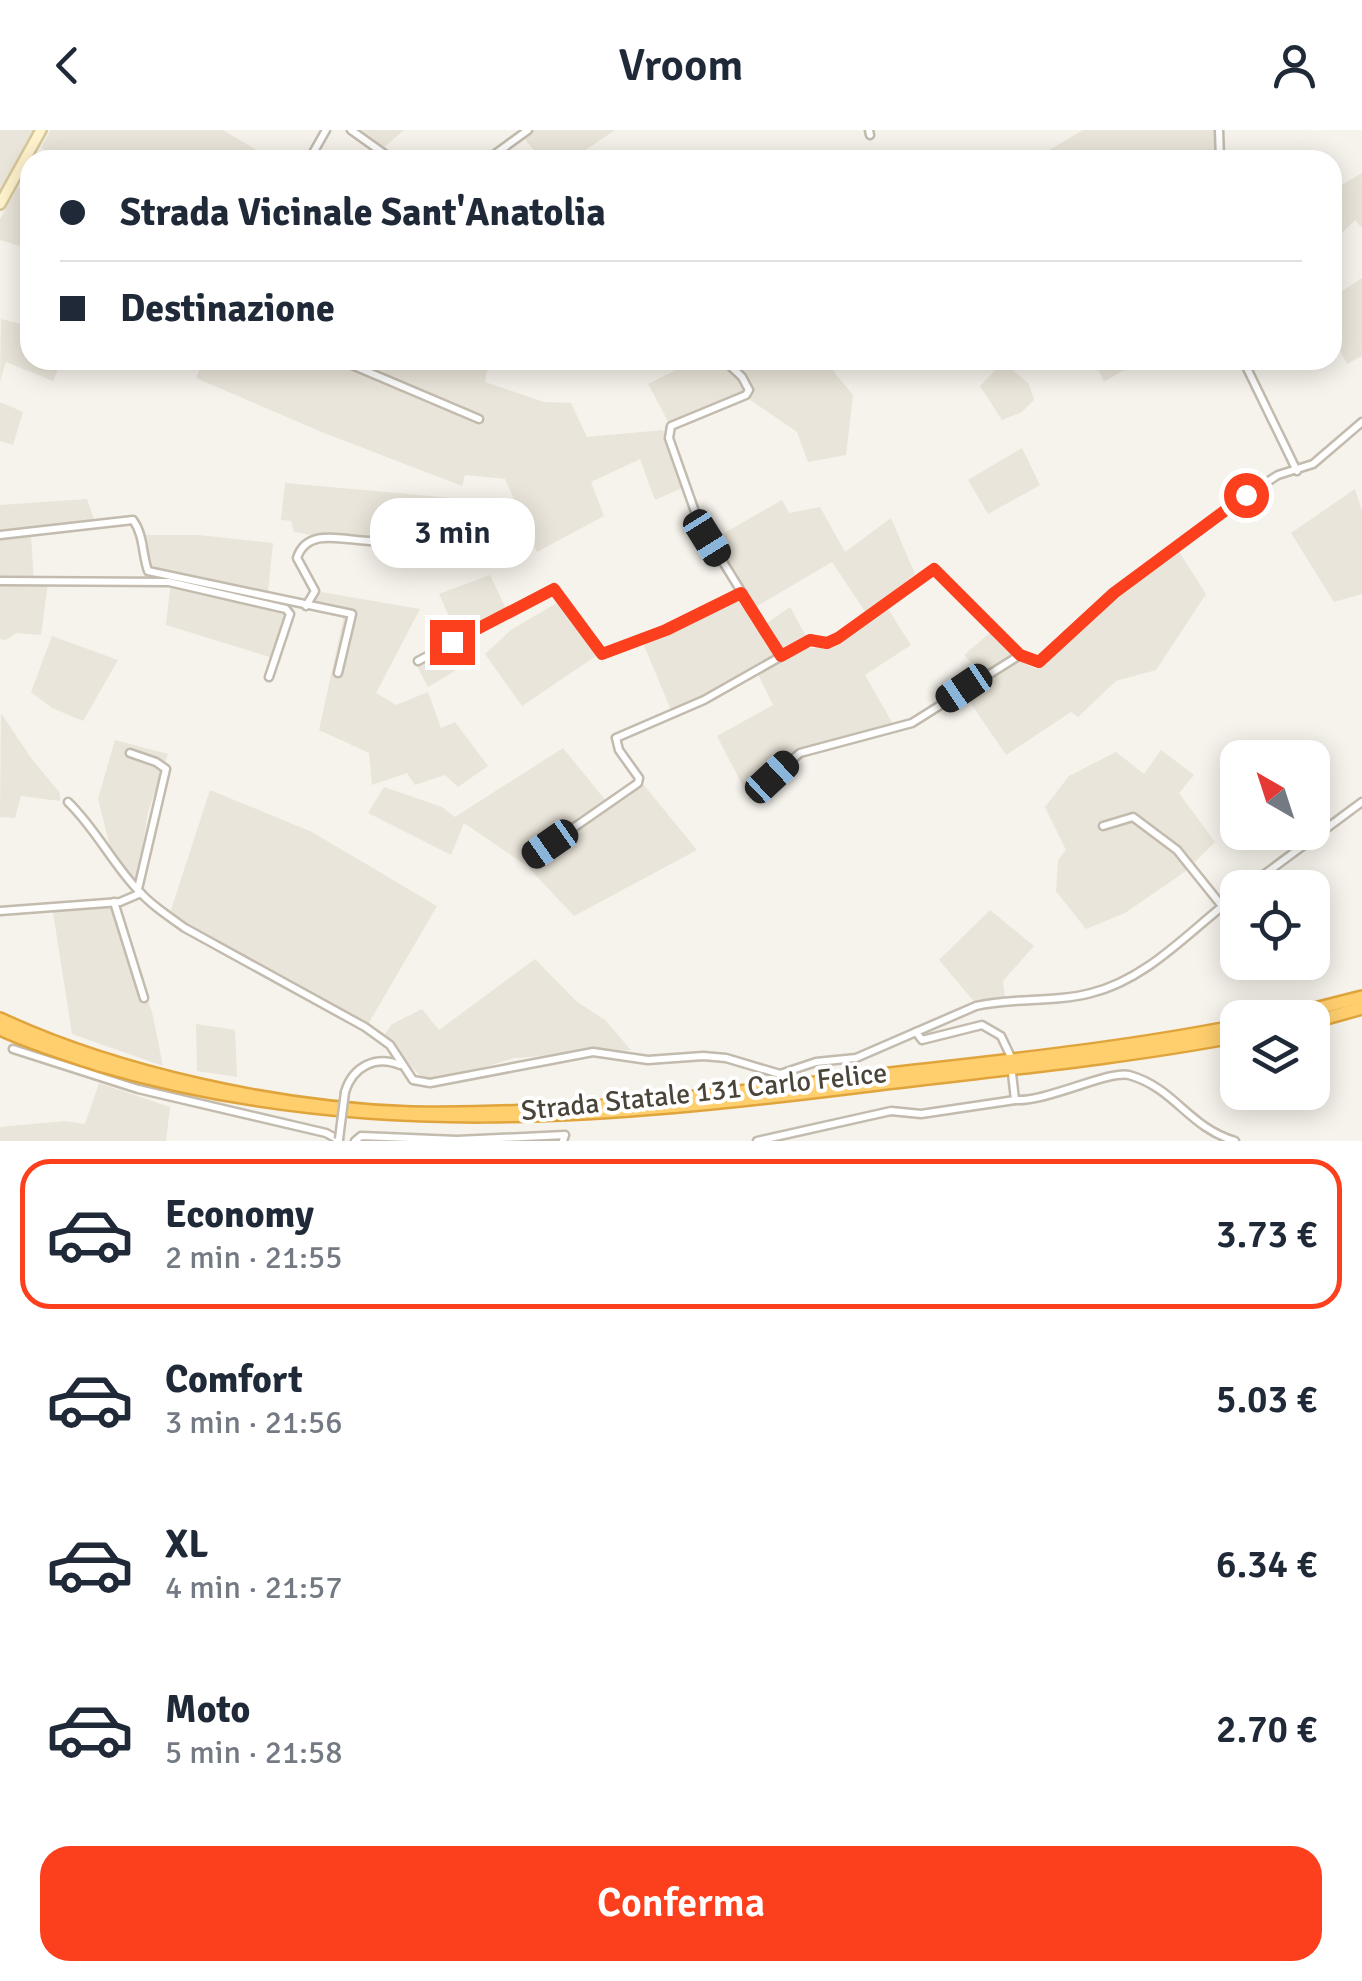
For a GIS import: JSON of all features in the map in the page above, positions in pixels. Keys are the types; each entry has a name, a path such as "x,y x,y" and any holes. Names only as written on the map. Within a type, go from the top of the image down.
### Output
{"highway":[{"path":"1330,1005 1362,997"},
{"path":"1330,1017 1362,1008"},
{"name":"Strada Statale 131 Carlo Felice","path":"0,1020 148,1072 269,1098 408,1112 526,1111 663,1101 1106,1047 1220,1029"},
{"name":"Strada Statale 131 Carlo Felice","path":"0,1029 165,1085 269,1108 410,1122 528,1121 665,1110 1109,1058 1220,1039"}],"street":[{"path":"351,130 379,150"},
{"path":"500,150 528,130"},
{"path":"0,204 20,168"},
{"path":"364,370 479,419"},
{"path":"735,370 750,390 746,395 671,426 669,438 699,523 781,656"},
{"path":"1248,370 1297,471"},
{"path":"533,856 638,783 639,778 619,750 616,738 704,700 810,640 827,643 838,638 934,569 1020,655 1039,662 1114,593 1246,495 1278,476 1313,464 1362,422"},
{"path":"0,535 133,520 140,530 148,572 352,614 338,672"},
{"path":"306,606 315,591 296,558 300,548 315,538 325,537 376,541 380,527 394,521"},
{"path":"0,581 169,582 286,609 290,614 269,677"},
{"path":"418,660 554,589 602,654 666,630 741,593"},
{"path":"772,777 800,752 912,723 1020,655"},
{"path":"130,753 166,769 139,891"},
{"path":"68,802 90,822 139,891 185,928 365,1027 390,1045 413,1080 430,1083 593,1052 648,1060 726,1058 780,1074 816,1062 856,1058 996,1001 1094,993 1169,952 1220,908"},
{"path":"1270,870 1362,802"},
{"path":"1103,826 1133,816 1176,850 1220,904"},
{"path":"0,911 114,902 139,891"},
{"path":"114,902 144,998"},
{"path":"916,1032 922,1040 982,1025 1001,1036 1010,1055"},
{"path":"13,1049 138,1090 326,1133 339,1140 345,1092 356,1071 370,1062 387,1060 401,1066"},
{"path":"1012,1073 1014,1100"},
{"path":"757,1141 892,1111 921,1114 1031,1101 1125,1074 1161,1089 1200,1126 1235,1141"},
{"path":"355,1141 361,1136 457,1140 565,1135 563,1141"}],"shaded area":[{"path":"0,130 34,130 24,150 20,150 20,159 5,191 0,189"},
{"path":"50,130 223,130 256,150 44,150 41,148"},
{"path":"354,130 404,130 382,149"},
{"path":"529,130 615,130 586,150 534,150 522,136"},
{"path":"1083,130 1215,130 1216,150 1050,150"},
{"path":"1362,173 1362,228 1355,220 1342,233 1342,185"},
{"path":"20,188 20,246 0,240 0,219"},
{"path":"1362,278 1362,356 1347,364 1342,355 1342,291"},
{"path":"1,319 20,324 20,368 6,362 0,381"},
{"path":"26,370 58,370 53,381"},
{"path":"199,370 487,370 485,382 544,402 571,403 587,437 663,430 682,488 655,500 640,459 591,482 604,516 537,552 505,479 465,475 462,486 196,378"},
{"path":"676,370 833,370 853,395 846,455 808,462 797,432 743,395 670,425 648,384"},
{"path":"995,370 1012,370 1029,384 1034,400 1022,412 1002,420 980,386"},
{"path":"1099,370 1124,370 1104,382"},
{"path":"0,402 23,412 13,445 0,441"},
{"path":"1022,448 1040,485 988,514 968,480"},
{"path":"285,483 453,498 471,538 458,560 294,532 291,521 281,520"},
{"path":"1355,489 1362,511 1362,594 1334,602 1291,533"},
{"path":"87,499 96,525 31,534 34,583 48,582 41,635 16,633 6,640 0,639 0,505"},
{"path":"782,500 789,513 820,507 845,552 891,518 915,574 866,613 832,562 754,608 712,540"},
{"path":"142,535 199,535 273,543 267,602 291,611 273,658 166,625 171,581 144,579"},
{"path":"1178,550 1206,594 1156,670 1116,681 1078,717 1071,712 1006,755 963,692 984,676 964,655 991,632 1036,669 1122,589"},
{"path":"490,575 508,613 459,638 439,594"},
{"path":"315,591 420,609 376,693 396,705 428,692 441,728 455,722 488,766 458,787 445,775 415,785 407,773 372,785 369,753 319,730 344,616 309,609"},
{"path":"736,597 757,630 790,607 806,636 707,698 671,710 643,643"},
{"path":"560,601 599,654 522,706 485,654 511,630"},
{"path":"886,606 911,645 865,675 893,724 878,732 800,750 750,800 717,736 773,705 757,672 799,648 816,648 842,640"},
{"path":"52,636 118,660 83,721 52,708 31,692"},
{"path":"455,638 470,662 428,687 413,658"},
{"path":"1,713 60,793 60,801 21,796 15,818 0,817"},
{"path":"115,740 168,754 148,812 136,889 112,854 98,799"},
{"path":"563,748 606,801 638,778 697,850 574,916 527,866 464,823 451,855 368,813 384,787 442,807 455,817"},
{"path":"1161,750 1194,775 1179,793 1215,842 1186,871 1125,913 1086,929 1056,891 1058,860 1066,850 1045,807 1069,776 1116,752 1144,774"},
{"path":"210,790 312,832 437,906 367,1026 170,913"},
{"path":"111,902 152,1012 163,1066 72,1034 52,906"},
{"path":"990,910 1034,946 1003,981 1005,998 977,1005 939,960"},
{"path":"535,959 576,1001 605,1020 631,1050 514,1058 437,1082 425,1081 383,1037 392,1024 422,1009 439,1030"},
{"path":"196,1024 235,1030 237,1077 197,1071"},
{"path":"99,1083 170,1107 166,1141 0,1141 0,1127 65,1121 85,1124"}],"route":[{"path":"452,642 554,589 602,654 666,630 741,593 781,656 810,640 827,643 838,638 934,569 1020,655 1039,662 1114,593 1246,495"}]}
